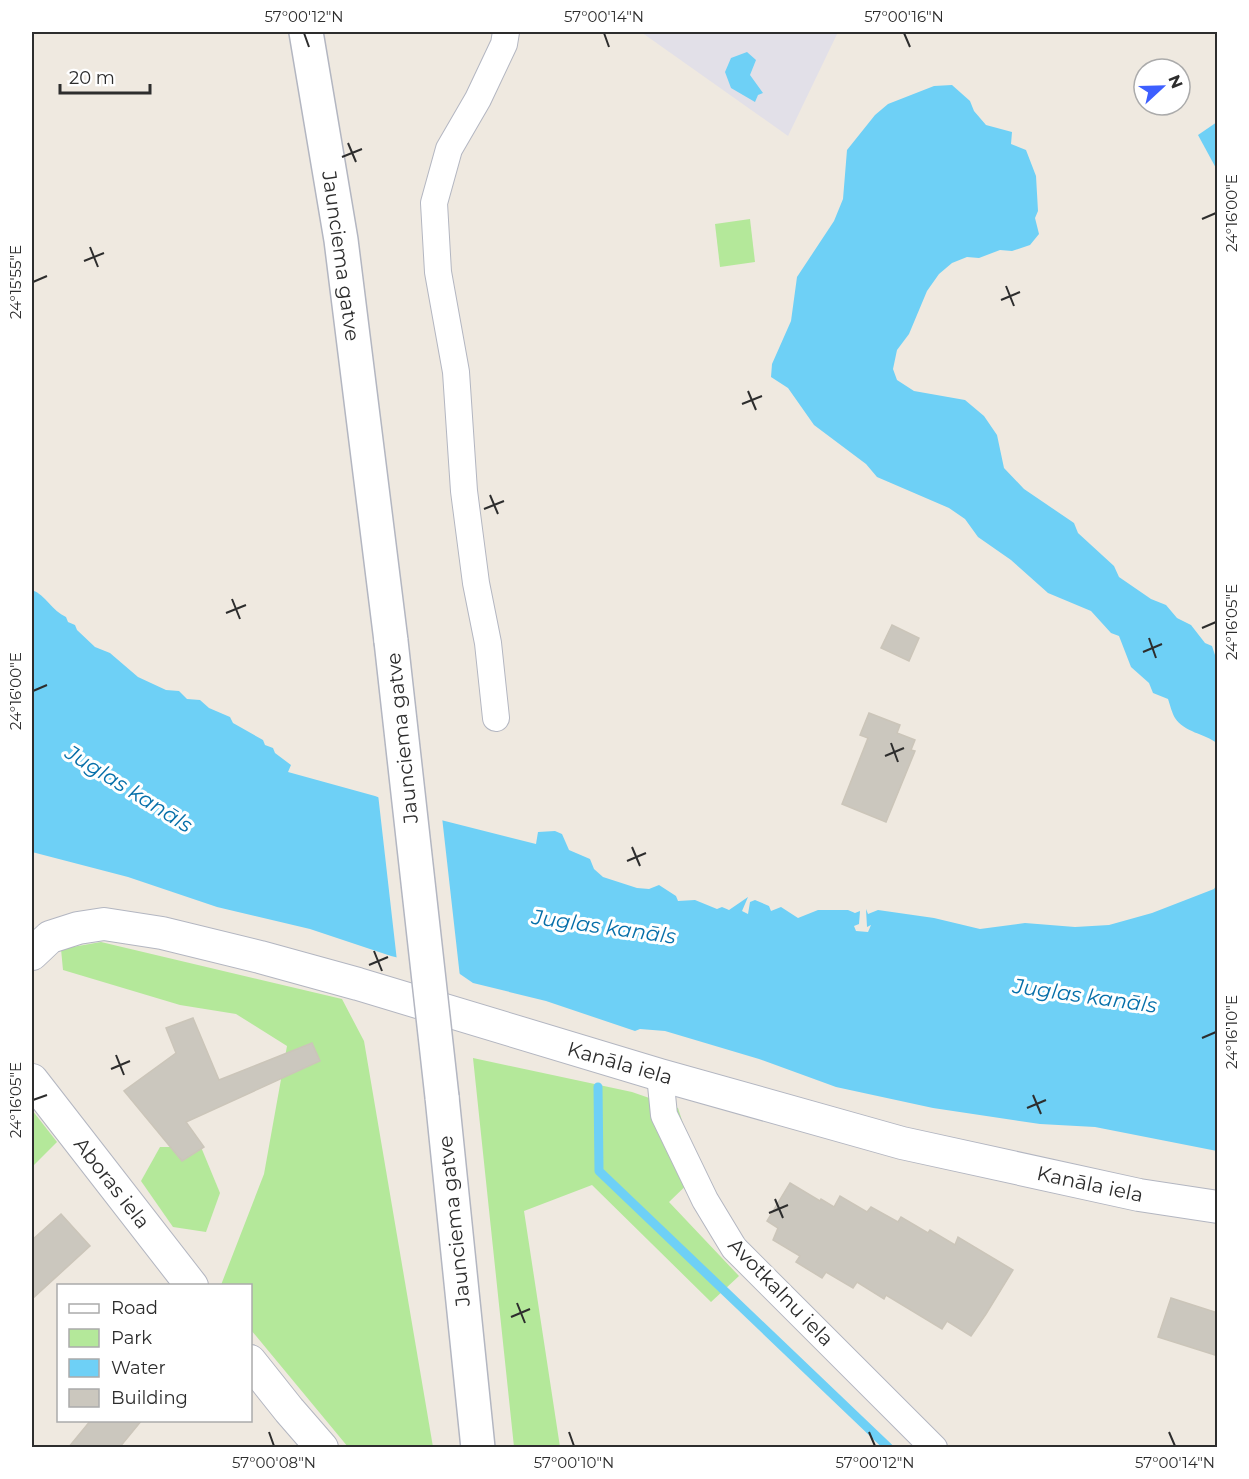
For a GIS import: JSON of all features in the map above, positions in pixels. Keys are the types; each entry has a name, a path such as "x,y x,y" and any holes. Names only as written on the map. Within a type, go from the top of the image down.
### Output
{"main road":[{"name":"Jaunciema gatve","path":"306,32 341,240 391,641 442,1097 478,1448"}],"street":[{"path":"496,718 488,643 476,583 464,491 456,372 438,272 434,203 449,149 478,99 504,44 506,32"},
{"name":"Kanāla iela","path":"32,954 50,937 78,928 104,924 162,933 358,984 660,1075 903,1143 1139,1195 1218,1207"},
{"name":"Avotkalnu iela","path":"660,1075 664,1115 705,1200 734,1248 934,1448"},
{"name":"Aboras iela","path":"32,1080 190,1284"},
{"path":"252,1364 322,1448"}],"shaded area":[{"path":"641,32 838,32 788,136"}],"green space":[{"path":"750,219 755,262 720,267 715,224"},
{"path":"101,942 342,999 364,1041 433,1447 348,1447 252,1331 252,1284 221,1284 264,1174 287,1046 236,1014 180,1005 63,970 61,949"},
{"path":"473,1058 632,1092 678,1108 699,1173 669,1202 739,1276 711,1302 592,1185 524,1211 560,1447 514,1447"},
{"path":"32,1110 57,1142 32,1167"},
{"path":"160,1147 201,1147 220,1193 206,1232 173,1227 141,1181"}],"water":[{"path":"747,52 756,60 750,75 763,93 758,95 755,102 731,88 725,72 731,58"},
{"path":"952,85 970,101 974,111 986,125 1012,132 1011,144 1026,150 1036,176 1038,211 1035,218 1039,234 1030,245 1012,251 1000,250 979,258 967,257 952,263 939,274 927,291 909,334 897,350 893,369 897,380 914,391 965,400 984,416 997,435 1004,468 1024,489 1074,523 1078,533 1114,566 1119,577 1151,599 1166,605 1177,618 1191,625 1205,643 1212,646 1217,661 1217,743 1179,723 1168,699 1153,693 1149,683 1131,667 1119,636 1111,633 1091,611 1048,593 1011,560 978,537 965,519 949,508 877,477 866,464 814,425 788,388 771,377 772,364 791,321 797,277 834,221 843,199 847,150 875,115 888,104 934,86"},
{"path":"1217,122 1217,170 1198,135"},
{"name":"Juglas kanāls","path":"32,590 66,617 68,622 75,625 77,630 95,647 110,653 138,677 166,690 179,691 187,699 200,700 209,708 230,717 233,723 263,740 265,745 273,748 275,753 291,765 288,772 375,796 437,819 536,844 538,832 555,831 562,834 569,850 590,859 594,869 603,877 637,888 649,889 659,885 676,896 678,901 695,900 717,909 722,907 729,910 748,897 742,911 748,914 750,902 755,900 769,906 771,911 781,907 798,918 818,910 848,910 855,913 860,911 859,924 854,926 856,931 868,932 871,925 867,927 866,909 868,914 878,910 934,918 980,929 1025,923 1075,927 1109,925 1152,913 1214,889 1217,884 1217,1151 1095,1127 1040,1124 933,1108 836,1087 759,1059 665,1031 640,1029 635,1031 546,1001 473,983 457,972 391,956 310,929 217,907 128,877 32,852"}],"pier":[{"path":"378,794 442,817 460,977 456,974 397,961"}],"building":[{"path":"892,625 919,638 909,661 881,648"},
{"path":"869,713 900,725 897,733 915,740 911,750 915,751 886,822 842,804 868,738 860,735"},
{"path":"193,1018 219,1080 312,1043 320,1061 186,1122 204,1147 182,1161 124,1091 176,1053 166,1028"},
{"path":"790,1183 834,1207 840,1196 867,1212 871,1207 898,1222 901,1217 928,1233 930,1230 955,1245 958,1237 1013,1270 971,1336 947,1321 942,1329 886,1295 884,1299 857,1282 853,1288 826,1272 822,1278 796,1262 800,1256 773,1240 778,1228 767,1221"},
{"path":"61,1214 90,1246 32,1299 32,1240"},
{"path":"1171,1298 1218,1313 1218,1356 1158,1337"},
{"path":"89,1422 140,1422 119,1448 68,1448"}],"waterway":[{"path":"598,1087 599,1171 889,1448"}]}
